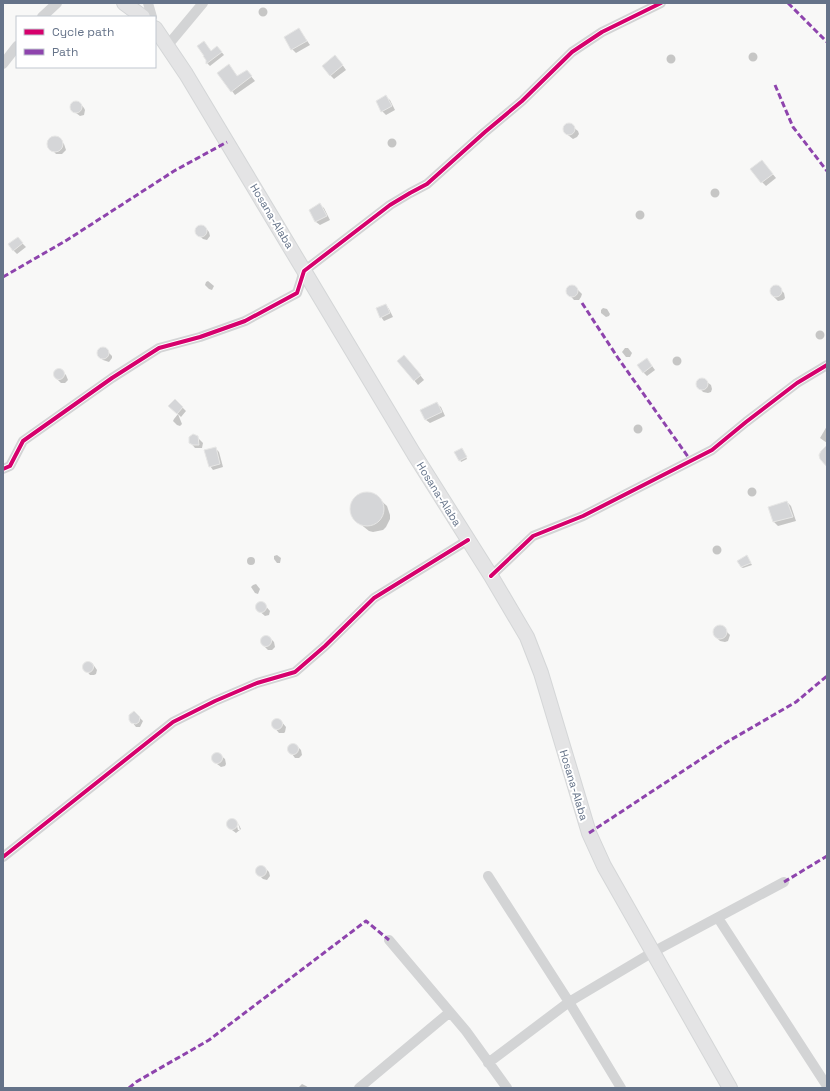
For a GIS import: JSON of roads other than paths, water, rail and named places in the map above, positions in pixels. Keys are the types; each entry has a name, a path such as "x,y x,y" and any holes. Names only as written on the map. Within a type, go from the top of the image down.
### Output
{"main road":[{"path":"124,3 142,16"},
{"name":"Hosana-Alaba","path":"156,27 414,454 491,576 527,637 541,673 589,833 604,866 730,1088"}],"street":[{"path":"43,16 57,3"},
{"path":"148,3 152,16"},
{"path":"168,45 203,3"},
{"path":"3,469 10,466 22,441 112,378 158,348 200,337 245,321 297,293 304,271 390,205 427,184 522,101 572,52 602,32 661,3"},
{"path":"3,64 16,47"},
{"path":"491,576 533,536 583,516 712,450 797,382 827,365"},
{"path":"3,857 173,722 215,701 257,683 296,672 374,598 468,540"},
{"path":"488,876 569,1002 621,1088"},
{"path":"488,1063 569,1002 653,952 784,882"},
{"path":"718,918 827,1086"},
{"path":"389,940 466,1032 507,1088"},
{"path":"359,1088 450,1012"}]}
